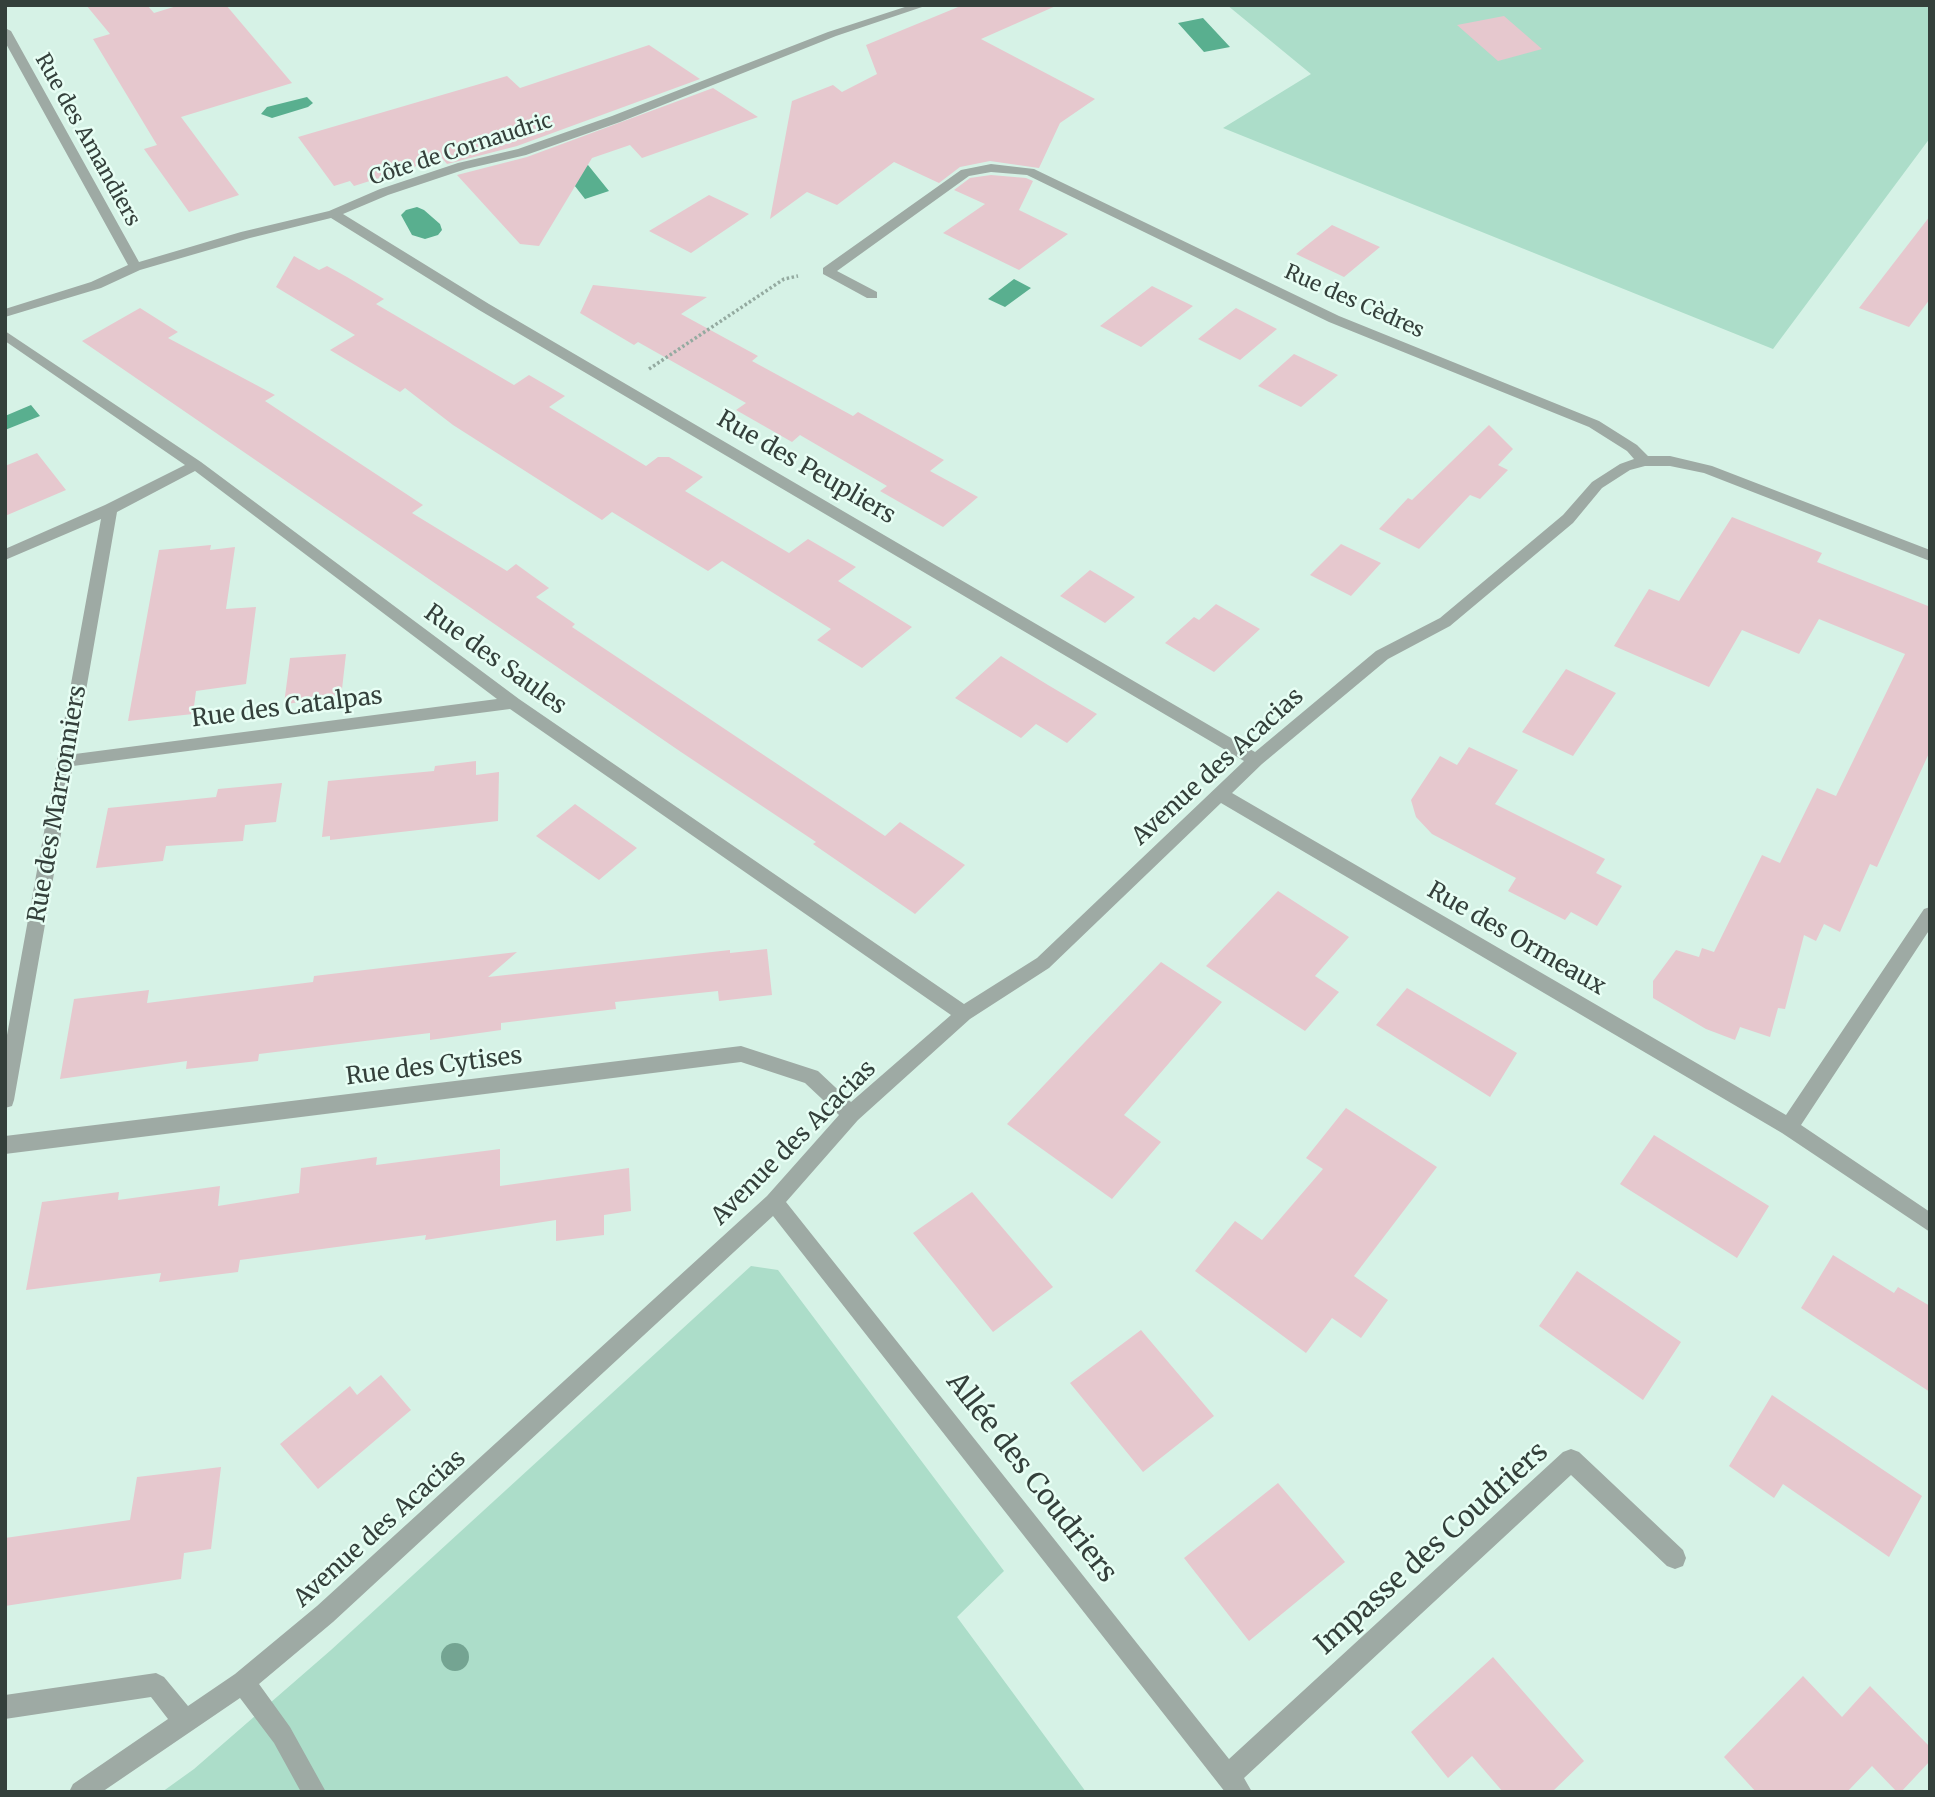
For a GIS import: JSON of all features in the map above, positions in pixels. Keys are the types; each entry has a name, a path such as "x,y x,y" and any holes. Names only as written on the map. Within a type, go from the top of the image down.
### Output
{"street":[{"name":"Côte de Cornaudric","path":"5,313 96,285 135,267 332,214 384,192 449,170 522,152 616,120 659,100 832,34 923,5"},
{"name":"Rue des Amandiers","path":"5,31 135,267"},
{"name":"Rue des Cèdres","path":"828,271 965,173 990,167 1030,172 1334,319 1594,424 1632,448 1644,461"},
{"name":"Rue des Peupliers","path":"332,214 484,307 1256,760"},
{"path":"828,271 872,295"},
{"name":"Rue des Saules","path":"5,335 196,465 513,703 964,1014"},
{"path":"1644,461 1671,461 1707,469 1930,556"},
{"name":"Avenue des Acacias","path":"80,1792 243,1682 325,1614 774,1202 851,1114 964,1014 1043,963 1256,760 1382,655 1445,622 1568,519 1597,485 1625,467 1644,461"},
{"path":"5,555 110,509 196,465"},
{"name":"Rue des Marronniers","path":"5,1100 110,509"},
{"name":"Rue des Catalpas","path":"66,761 513,703"},
{"name":"Rue des Ormeaux","path":"1219,794 1789,1127 1930,1223"},
{"path":"1789,1127 1930,914"},
{"name":"Rue des Cytises","path":"5,1145 741,1054 811,1077 851,1114"},
{"name":"Allée des Coudriers","path":"774,1202 1234,1784"},
{"name":"Impasse des Coudriers","path":"1234,1784 1571,1460 1675,1558"},
{"path":"243,1682 282,1735 314,1792"},
{"path":"5,1707 156,1685 185,1721"}],"path":[{"path":"622,387 784,279 828,271"}],"shaded area":[{"path":"1227,5 1930,5 1930,138 1773,349 1223,128 1311,74"},
{"path":"1203,18 1230,47 1204,52 1178,23"},
{"path":"307,97 313,103 308,107 272,118 261,114 267,107"},
{"path":"588,165 609,191 585,199 564,172"},
{"path":"417,207 440,224 442,230 438,235 425,239 412,235 401,215 406,210"},
{"path":"1014,279 1031,288 1005,307 988,299"},
{"path":"31,405 40,416 5,430 5,416"},
{"path":"751,1266 778,1270 1004,1571 957,1617 1086,1792 162,1792 194,1769 331,1650"}],"building":[{"path":"86,5 147,5 154,13 180,5 226,5 292,83 181,117 239,195 189,212 144,149 157,145 93,39 110,34"},
{"path":"963,5 1058,5 981,39 1095,99 1060,123 1039,168 990,161 960,167 939,183 894,162 837,205 807,192 770,219 792,101 833,85 842,92 877,74 866,45"},
{"path":"1504,16 1542,49 1498,61 1457,25"},
{"path":"649,45 700,79 517,146 447,164 442,158 354,186 350,181 334,186 298,137 507,76 520,88"},
{"path":"713,88 758,117 642,158 630,145 592,158 539,246 520,244 457,175 527,157"},
{"path":"991,175 1033,181 1019,210 1068,234 1019,270 943,233 985,204 954,190 970,178"},
{"path":"709,195 749,214 691,253 649,231"},
{"path":"1930,216 1930,299 1909,327 1859,308"},
{"path":"1332,225 1380,247 1344,277 1296,254"},
{"path":"294,256 319,270 327,266 347,277 384,299 376,304 514,385 529,375 565,396 549,407 646,466 658,457 669,457 703,477 685,491 789,553 808,539 856,567 838,581 912,627 862,668 817,640 831,629 722,561 708,571 612,512 602,520 453,425 405,388 400,392 330,350 355,335 276,287"},
{"path":"593,285 707,297 681,314 758,356 752,361 853,416 858,412 944,460 930,471 978,497 943,527 880,491 887,486 800,435 792,442 736,410 746,403 638,342 634,345 580,313"},
{"path":"1152,286 1193,306 1141,347 1100,326"},
{"path":"140,308 178,332 168,338 275,395 265,401 423,505 412,513 507,571 516,564 549,588 536,597 575,624 572,627 885,836 900,822 965,865 915,914 813,844 816,842 82,341"},
{"path":"1236,308 1277,329 1240,360 1198,339"},
{"path":"1294,354 1338,375 1301,407 1258,386"},
{"path":"1489,425 1513,449 1498,465 1508,470 1480,499 1470,495 1419,549 1379,529 1408,498 1412,500"},
{"path":"37,453 66,490 5,516 5,466"},
{"path":"1732,517 1822,553 1817,562 1928,606 1930,601 1930,751 1877,867 1870,864 1840,932 1824,924 1816,941 1804,935 1785,1009 1778,1008 1770,1037 1740,1027 1735,1040 1706,1029 1653,998 1653,981 1676,950 1699,957 1702,948 1714,952 1762,855 1780,863 1817,788 1836,796 1905,654 1819,619 1799,654 1742,630 1709,687 1614,646 1649,589 1679,601"},
{"path":"1341,544 1381,563 1351,596 1310,575"},
{"path":"211,545 210,550 235,547 226,609 256,607 246,684 196,691 193,714 128,721 159,550"},
{"path":"1090,570 1135,597 1105,623 1060,596"},
{"path":"1216,604 1260,629 1214,672 1165,643 1194,617 1199,620"},
{"path":"346,654 341,698 284,704 290,658"},
{"path":"1001,656 1097,714 1067,743 1036,724 1021,738 955,698"},
{"path":"1566,669 1616,693 1573,756 1522,732"},
{"path":"1469,747 1518,770 1495,804 1605,859 1596,873 1622,886 1597,926 1571,912 1565,920 1508,891 1516,878 1432,834 1416,817 1411,800 1440,756 1457,765"},
{"path":"476,761 476,775 499,772 498,821 330,840 330,836 322,837 328,781 434,771 435,766"},
{"path":"282,783 276,822 245,825 243,841 166,846 163,861 96,868 108,808 216,797 218,789"},
{"path":"575,804 637,848 599,880 536,836"},
{"path":"1278,891 1349,937 1315,976 1339,992 1305,1031 1206,966"},
{"path":"767,949 772,995 719,1001 718,991 615,1002 616,1009 501,1023 501,1030 430,1040 430,1033 259,1054 258,1061 186,1069 187,1061 60,1079 74,999 149,990 147,1003 313,982 314,976 517,952 488,977 730,950 730,953"},
{"path":"1161,962 1222,1002 1124,1115 1161,1142 1112,1199 1007,1124"},
{"path":"1407,988 1517,1053 1490,1097 1376,1025"},
{"path":"1346,1108 1437,1167 1354,1276 1388,1300 1361,1338 1332,1318 1306,1353 1195,1271 1235,1221 1262,1240 1323,1169 1306,1158"},
{"path":"1654,1135 1769,1206 1737,1258 1620,1184"},
{"path":"500,1149 500,1186 629,1168 631,1211 604,1215 604,1235 556,1241 556,1220 425,1240 426,1235 240,1260 238,1272 159,1282 161,1273 26,1290 42,1202 119,1192 118,1200 220,1186 218,1206 299,1193 301,1168 377,1157 376,1165"},
{"path":"972,1192 1053,1287 993,1332 913,1233"},
{"path":"1833,1255 1894,1293 1898,1287 1930,1306 1930,1392 1801,1308"},
{"path":"1577,1271 1681,1342 1643,1400 1539,1326"},
{"path":"1141,1330 1214,1416 1143,1472 1070,1383"},
{"path":"381,1375 411,1410 318,1489 280,1444 350,1386 357,1395"},
{"path":"1772,1395 1922,1496 1889,1557 1783,1484 1774,1498 1729,1466"},
{"path":"221,1467 211,1549 184,1553 181,1579 5,1606 5,1538 130,1520 137,1477"},
{"path":"1278,1483 1345,1562 1249,1641 1184,1558"},
{"path":"1493,1657 1584,1761 1552,1792 1503,1792 1472,1756 1448,1778 1411,1732"},
{"path":"1803,1676 1842,1717 1870,1686 1930,1747 1930,1761 1901,1792 1897,1792 1872,1766 1847,1792 1756,1792 1724,1757"}]}
